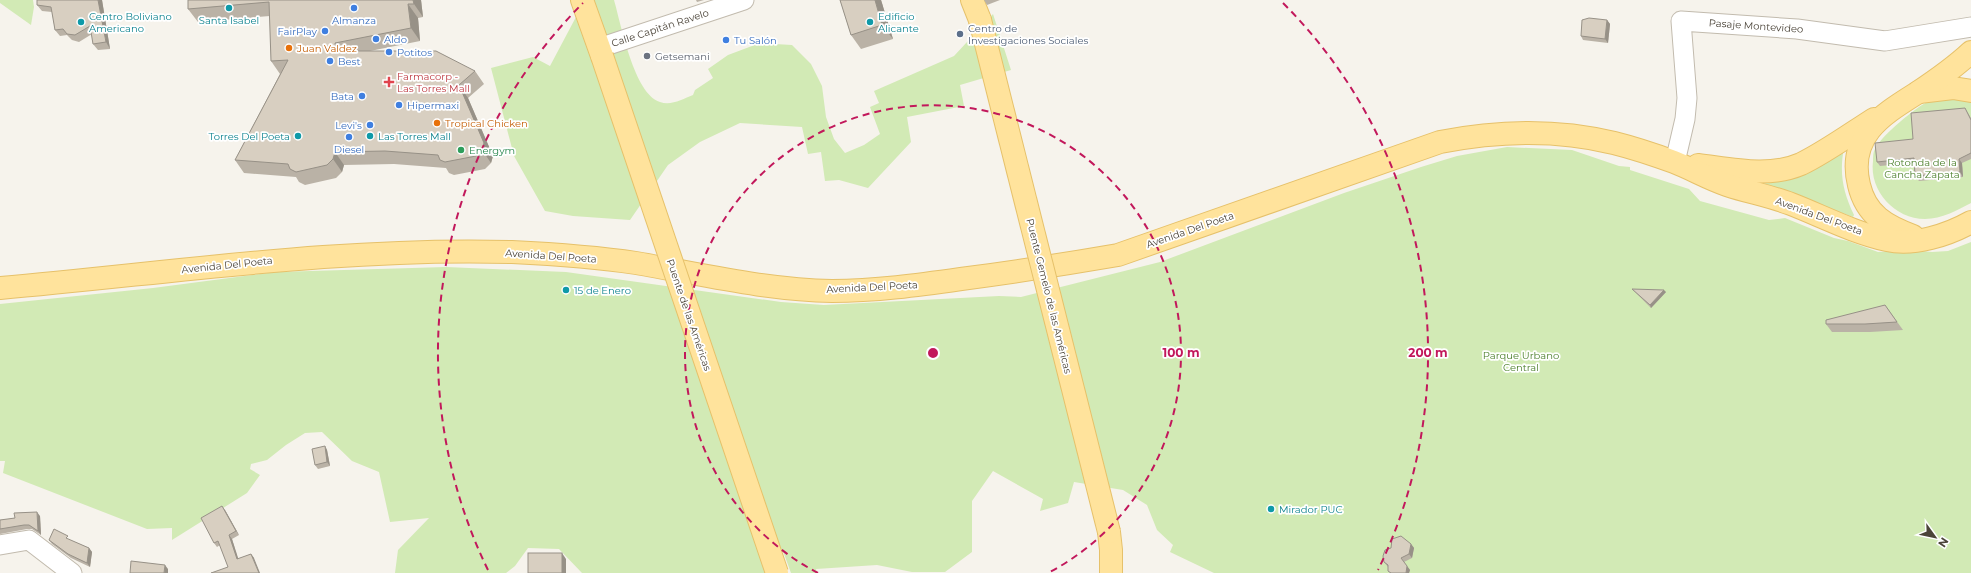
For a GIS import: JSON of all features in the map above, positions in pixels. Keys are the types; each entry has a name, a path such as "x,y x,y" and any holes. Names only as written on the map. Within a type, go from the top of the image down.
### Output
{"main road":[{"name":"Puente de las Américas","path":"582,0 777,573"},
{"name":"Puente Gemelo de las Américas","path":"972,0 980,20 1109,532 1111,573"},
{"path":"1920,239 1894,229 1876,216 1862,199 1856,175 1858,151 1867,132 1890,109 1918,92 1971,52"},
{"path":"1918,92 1954,88 1971,91"},
{"name":"Avenida Del Poeta","path":"1675,162 1744,171 1778,170 1800,164 1890,109"},
{"name":"Avenida Del Poeta","path":"0,288 289,259 392,252 514,252 632,262 787,287 831,291 869,290 983,276 1118,255 1440,142 1476,135 1514,133 1589,138 1614,143 1675,162 1726,185 1789,203 1860,231 1888,240 1939,237 1971,222"}],"street":[{"name":"Calle Capitán Ravelo","path":"600,52 744,0"},
{"name":"Pasaje Montevideo","path":"1675,162 1685,119 1687,98 1681,21 1797,29 1885,40 1971,27"},
{"path":"0,545 29,540 72,573"}],"green space":[{"path":"0,0 33,0 34,7 31,25 0,3"},
{"path":"585,0 614,0 625,41 636,73 643,86 651,96 664,103 677,102 693,95 695,90 713,78 708,69 728,55 760,43 792,45 811,64 822,86 826,117 834,139 845,153 864,145 880,134 870,107 879,103 874,91 954,56 993,14 1011,70 960,85 964,106 907,117 911,142 868,188 839,180 825,181 821,152 808,154 802,127 740,123 700,142 668,165 630,220 573,216 545,211 514,156 491,68 533,57 550,66"},
{"name":"Rotonda de la Cancha Zapata","path":"1947,96 1971,101 1971,203 1949,214 1931,219 1914,218 1894,209 1880,193 1875,183 1873,172 1874,152 1884,137 1899,122 1923,104 1931,100"},
{"name":"Parque Urbano Central","path":"1507,147 1572,150 1619,166 1630,167 1630,170 1689,189 1700,201 1769,220 1785,218 1834,238 1848,241 1878,252 1911,250 1932,252 1948,251 1971,242 1971,573 1214,573 1170,552 1173,545 1157,530 1147,505 1123,490 1074,482 1068,503 1040,511 1043,499 993,471 972,501 972,552 945,572 912,572 877,565 816,569 817,573 791,573 783,551 767,573 582,573 559,549 528,548 515,566 506,573 395,573 398,550 429,518 390,522 379,472 352,461 322,432 305,433 286,445 267,460 251,464 250,469 260,475 247,493 172,540 172,528 147,529 3,473 5,461 0,461 0,304 153,288 276,272 446,267 566,272 781,302 824,305 999,296 1021,297 1160,262 1344,193 1421,167 1457,156"},
{"path":"1844,148 1842,166 1843,182 1847,198 1854,215 1853,217 1763,183"}],"building":[{"name":"Centro Boliviano Americano","path":"37,0 98,0 106,42 93,44 90,26 75,35 67,34 63,29 55,30 51,7 37,5"},
{"path":"188,0 413,0 414,4 408,4 411,28 335,43 336,51 436,51 475,71 459,85 484,143 482,150 476,156 445,162 440,160 438,155 385,151 335,152 333,159 327,165 296,172 290,169 288,164 235,160 288,60 271,61 269,2 188,9"},
{"path":"840,0 875,0 882,25 851,35"},
{"path":"1589,18 1607,20 1605,39 1581,36 1582,20"},
{"path":"1965,108 1971,120 1971,153 1959,159 1960,172 1915,176 1914,158 1877,162 1875,143 1913,139 1911,113"},
{"path":"1632,289 1664,290 1650,305"},
{"path":"1885,305 1897,322 1826,324 1826,320"},
{"path":"325,446 327,462 315,465 312,449"},
{"path":"222,506 236,531 229,535 237,559 251,554 259,573 211,573 228,567 218,541 214,543 201,518"},
{"path":"37,512 38,531 29,525 0,529 0,520 15,518 14,513"},
{"path":"54,529 68,536 66,538 89,548 87,563 68,554 49,540"},
{"path":"1401,536 1411,544 1409,554 1401,558 1407,566 1406,573 1391,573 1388,571 1388,565 1384,562 1383,556 1385,550 1391,548 1392,539"},
{"path":"528,553 562,553 562,573 528,573"},
{"path":"131,561 165,565 164,573 130,573"}],"place":[{"name":"Santa Isabel","path":"229,8"},
{"name":"Almanza","path":"354,8"},
{"name":"Centro Boliviano Americano","path":"81,22"},
{"name":"Edificio Alicante","path":"870,22"},
{"name":"FairPlay","path":"325,31"},
{"name":"Centro de Investigaciones Sociales","path":"960,34"},
{"name":"Aldo","path":"376,39"},
{"name":"Tu Salón","path":"726,40"},
{"name":"Juan Valdez","path":"289,48"},
{"name":"Potitos","path":"389,52"},
{"name":"Getsemani","path":"647,56"},
{"name":"Best","path":"330,61"},
{"name":"Farmacorp - Las Torres Mall","path":"389,82"},
{"name":"Bata","path":"362,96"},
{"name":"Hipermaxi","path":"399,105"},
{"name":"Tropical Chicken","path":"437,123"},
{"name":"Levi's","path":"370,125"},
{"name":"Torres Del Poeta","path":"298,136"},
{"name":"Las Torres Mall","path":"370,136"},
{"name":"Diesel","path":"349,137"},
{"name":"Energym","path":"461,150"},
{"name":"15 de Enero","path":"566,290"},
{"name":"Mirador PUC","path":"1271,509"}]}
